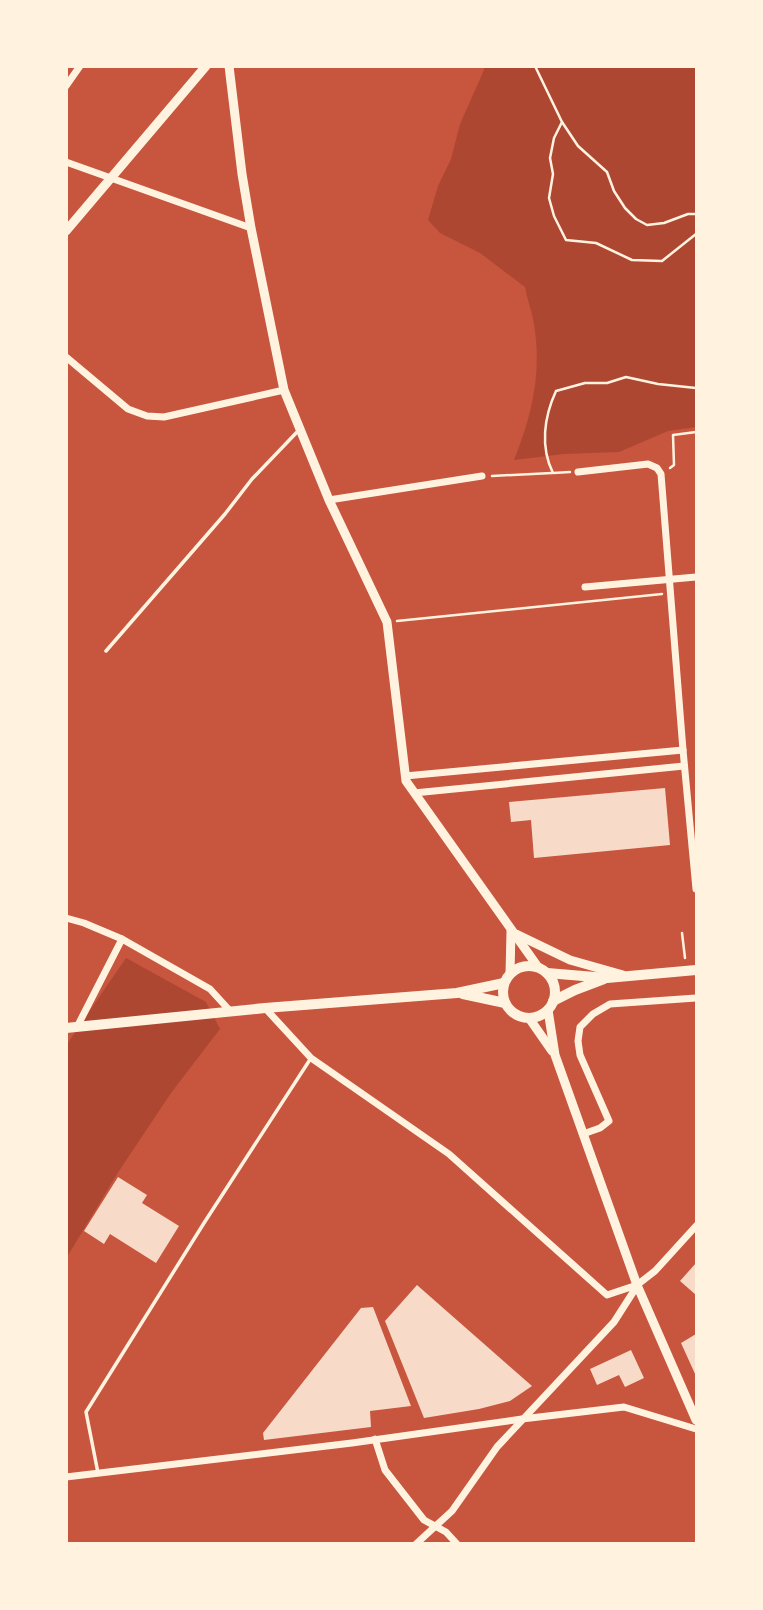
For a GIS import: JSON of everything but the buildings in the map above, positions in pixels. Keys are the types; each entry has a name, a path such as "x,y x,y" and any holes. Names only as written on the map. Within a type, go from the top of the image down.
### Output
{"main road":[{"path":"72,1027 457,993 507,978 518,968 528,966 607,978 692,971"},
{"path":"543,970 553,981 555,991 550,1006"},
{"path":"507,978 502,993 505,1003 519,1016 530,1018 540,1016 575,990 607,978"},
{"path":"457,993 505,1003"}],"street":[{"path":"66,86 80,66"},
{"path":"66,231 206,66"},
{"path":"229,66 251,228 284,390 329,500 387,622 405,781 511,931 543,970"},
{"path":"66,162 251,228"},
{"path":"66,357 128,409 147,416 164,417 284,390"},
{"path":"578,472 648,464 657,468 661,474 696,889"},
{"path":"329,500 482,477"},
{"path":"585,587 696,577"},
{"path":"405,776 683,750"},
{"path":"414,793 684,766"},
{"path":"66,918 122,939 210,989 231,1012"},
{"path":"511,931 570,960 628,976"},
{"path":"507,978 511,931"},
{"path":"72,1027 122,939"},
{"path":"583,1134 600,1128 609,1121 580,1055 580,1027 593,1014 610,1004 696,998"},
{"path":"550,1006 555,1055 637,1285 696,1420"},
{"path":"265,1008 311,1058 449,1154 607,1295 637,1285 655,1271 696,1226"},
{"path":"530,1018 555,1055"},
{"path":"416,1544 452,1511 497,1447 614,1322 637,1285"},
{"path":"66,1477 624,1407 696,1429"},
{"path":"375,1440 384,1470 424,1520 446,1532 457,1544"}],"lane":[{"path":"106,650 208,534 252,479 300,429"},
{"path":"98,1473 86,1412 311,1058"}],"path":[{"path":"536,66 562,122 578,146 607,172 614,191 636,219 647,225 696,214"},
{"path":"562,122 554,138 550,158 554,174 549,198 554,216 566,240 596,243 632,260 662,261 696,234"},
{"path":"554,473 546,455 544,438 550,403 556,391 585,383 607,383 626,377 696,388"},
{"path":"661,474 674,465 673,435 696,432"},
{"path":"482,477 578,472"},
{"path":"387,622 670,593"},
{"path":"682,933 692,971"}],"shaded area":[{"path":"484,67 696,67 696,427 668,431 619,452 564,454 514,460 526,427 536,377 534,324 525,287 480,253 440,233 428,220 438,186 451,159 460,124"},
{"path":"126,958 206,1002 220,1029 171,1093 117,1174 67,1257 67,1044"}]}
